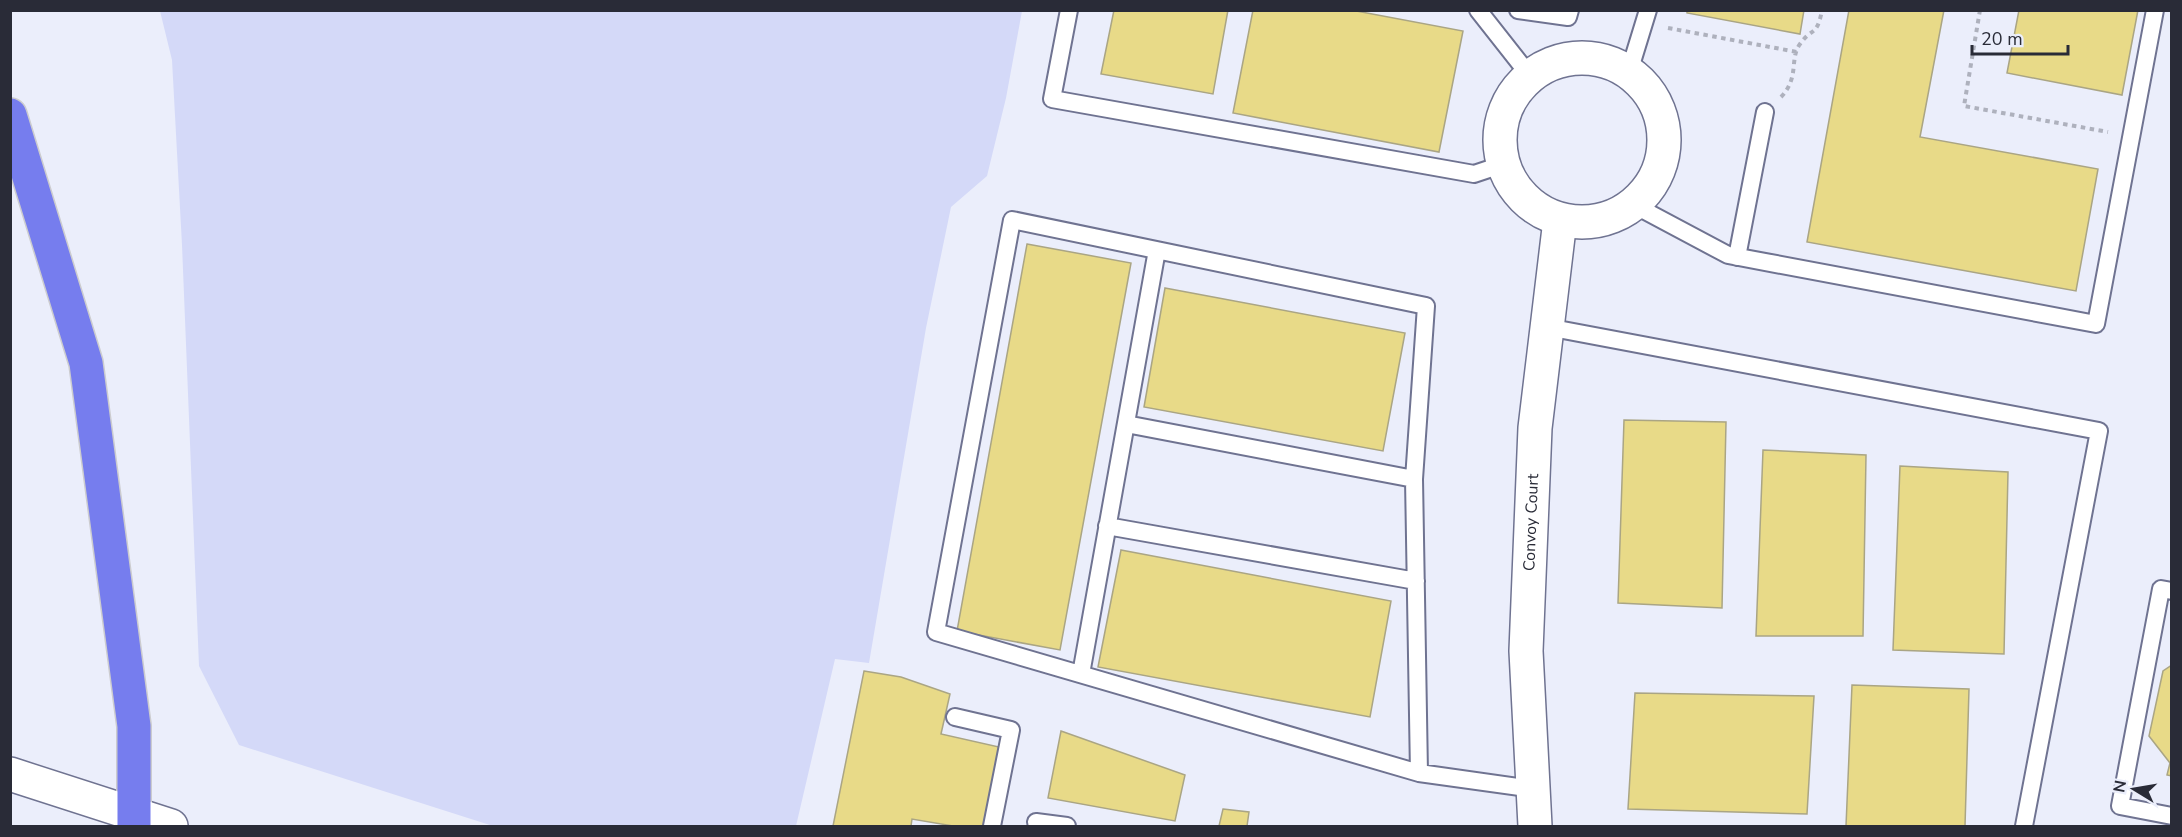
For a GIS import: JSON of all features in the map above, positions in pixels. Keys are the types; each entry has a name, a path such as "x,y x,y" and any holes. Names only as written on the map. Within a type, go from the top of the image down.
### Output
{"highway":[{"path":"10,116 86,363 134,726 135,821"}],"street":[{"path":"1579,58 1605,61 1629,72 1649,92 1661,118 1664,146 1657,174 1634,205 1604,220 1582,223 1560,220 1536,208 1516,189 1504,165 1500,141 1504,117 1514,95 1530,76 1553,63 1579,58"},
{"name":"Convoy Court","path":"1534,826 1526,651 1536,428 1560,220"},
{"path":"16,776 135,821 171,826"}],"lane":[{"path":"1069,10 1052,99 1474,174 1504,165"},
{"path":"1478,10 1530,76"},
{"path":"1518,10 1568,17 1570,10"},
{"path":"1634,205 1728,255 2096,324 2155,10"},
{"path":"1629,72 1647,17"},
{"path":"1737,257 1766,112"},
{"path":"1419,773 1414,479 1426,306 1012,220 936,632 1419,773 1533,789"},
{"path":"1081,674 1157,250"},
{"path":"1548,327 2099,431 2024,826"},
{"path":"1126,424 1414,479"},
{"path":"1107,526 1416,581"},
{"path":"2172,591 2161,589 2120,806 2172,816"},
{"path":"955,717 1011,730 992,826"},
{"path":"1036,822 1067,826"}],"path":[{"path":"1766,112 1790,86 1799,45 1819,28 1822,10"},
{"path":"1980,10 1965,106 2131,136"},
{"path":"1647,17 1797,52"}],"shaded area":[{"path":"160,11 1022,11 1006,98 987,176 951,207 926,328 869,663 835,659 796,826 493,826 239,745 199,666 172,60"}],"building":[{"path":"1114,10 1228,10 1213,94 1101,74"},
{"path":"1253,10 1351,10 1463,31 1439,152 1233,113"},
{"path":"1687,10 1804,10 1800,34 1687,13"},
{"path":"1849,10 1944,10 1920,137 2098,169 2076,291 1807,242"},
{"path":"2019,10 2138,10 2122,95 2007,73"},
{"path":"1027,244 1131,263 1060,650 957,631"},
{"path":"1165,288 1405,333 1383,451 1144,407"},
{"path":"1624,420 1726,422 1722,608 1618,603"},
{"path":"1763,450 1866,455 1863,636 1756,636"},
{"path":"1900,466 2008,472 2004,654 1893,650"},
{"path":"1121,550 1391,601 1370,717 1098,667"},
{"path":"2172,665 2172,776 2167,775 2170,763 2149,736 2163,671"},
{"path":"864,671 901,677 950,694 941,734 999,747 984,826 953,826 912,819 911,826 833,826"},
{"path":"1852,685 1969,689 1965,826 1846,826"},
{"path":"1635,693 1814,696 1807,814 1628,809"},
{"path":"1061,731 1185,775 1175,821 1048,798"},
{"path":"1223,809 1249,812 1247,826 1219,826"}]}
